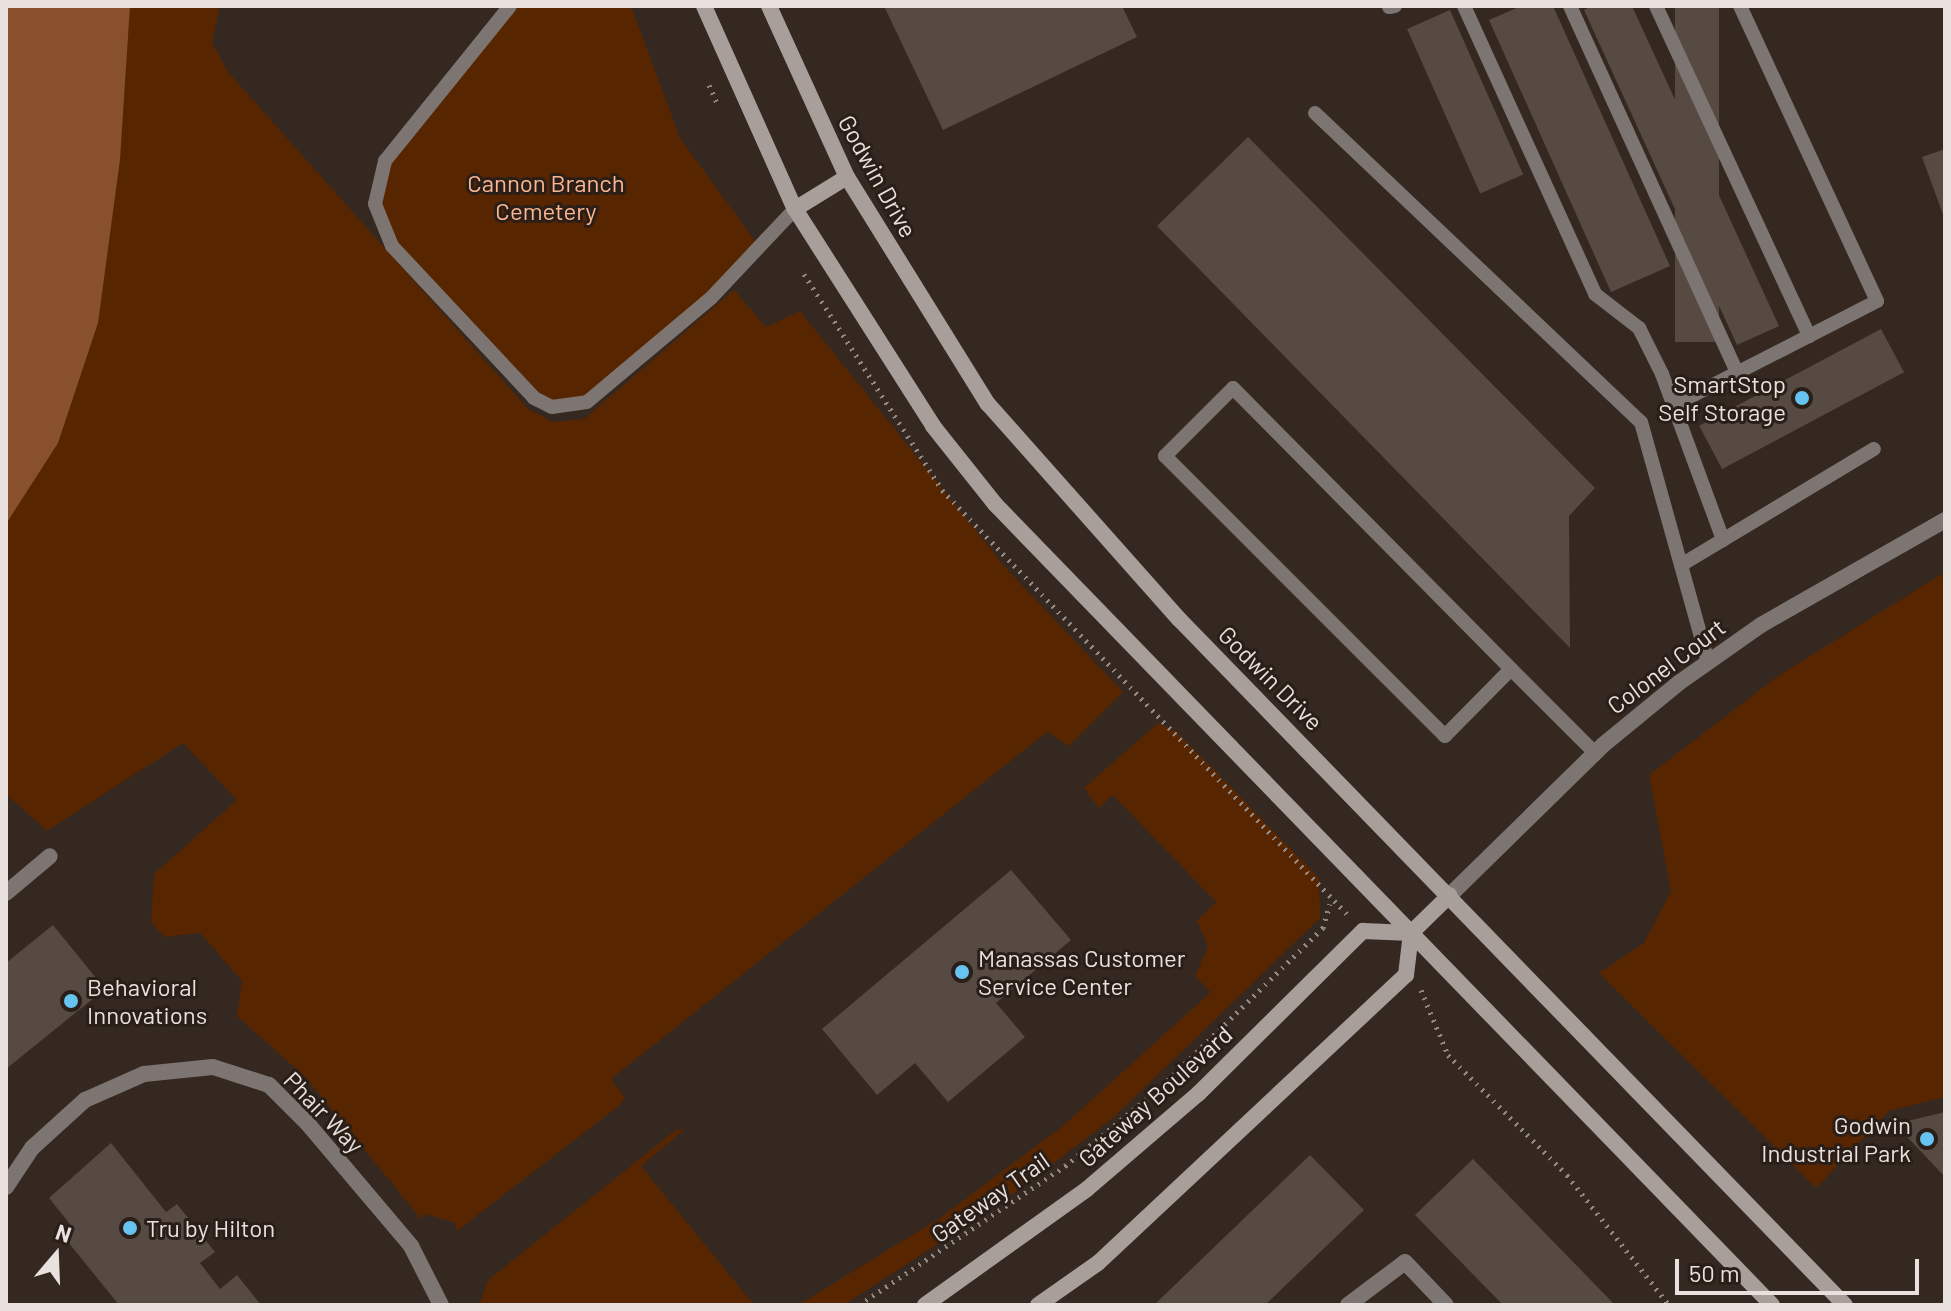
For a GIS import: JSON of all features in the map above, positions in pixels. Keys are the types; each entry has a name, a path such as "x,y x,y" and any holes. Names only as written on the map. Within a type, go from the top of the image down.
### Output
{"street":[{"path":"704,6 795,209 933,426 995,504 1772,1305"},
{"name":"Godwin Drive","path":"769,6 847,177 947,345 1042,468 1845,1305"},
{"path":"795,209 847,177"},
{"name":"Colonel Court","path":"1450,895 1595,753 1708,662 1945,520"},
{"path":"6,893 50,856"},
{"path":"1038,1305 1145,1220 1406,975 1411,933 1450,895"},
{"name":"Gateway Boulevard","path":"925,1305 1110,1170 1198,1094 1363,931 1411,933"},
{"name":"Phair Way","path":"6,1187 32,1148 85,1100 144,1074 213,1067 269,1085 308,1124 411,1246 441,1305"},
{"path":"1348,1305 1405,1262 1446,1305"}],"lane":[{"path":"510,6 385,161 375,204 392,246 534,398 552,407 587,402 711,298 795,209"},
{"path":"1464,6 1595,294 1639,328 1674,405 1723,540"},
{"path":"1570,6 1737,373"},
{"path":"1656,6 1809,336"},
{"path":"1674,405 1877,301 1740,6"},
{"path":"1315,113 1641,422 1708,662"},
{"path":"1511,669 1445,736 1165,456 1233,388 1595,753"},
{"path":"1681,565 1874,449"}],"path":[{"path":"1127,682 1322,882 1330,904 1338,905"},
{"name":"Gateway Trail","path":"859,1305 1065,1166 1162,1086 1323,928 1330,904"},
{"path":"1429,999 1448,1055 1567,1175 1669,1305"}],"green space":[{"path":"130,6 220,6 212,43 229,73 528,409 554,422 584,419 734,290 766,327 800,311 1005,567 1123,692 1069,746 1047,732 611,1079 625,1098 620,1105 457,1231 455,1223 426,1214 421,1219 306,1078 237,1016 242,981 200,933 164,937 151,922 154,874 237,800 183,743 47,831 6,794 6,524 58,443 98,323 120,160"},
{"name":"Cannon Branch Cemetery","path":"510,6 631,6 680,138 761,249 587,402 552,407 392,246 376,186 385,161"},
{"path":"1945,572 1945,1097 1889,1111 1816,1188 1599,973 1644,943 1671,891 1649,775 1778,676"},
{"path":"1158,723 1177,732 1319,878 1320,918 1112,1119 999,1204 844,1305 798,1305 940,1218 1064,1125 1211,992 1195,976 1208,946 1197,921 1216,902 1113,795 1099,808 1084,788"},
{"path":"677,1129 684,1130 641,1166 754,1305 479,1305 488,1280"}],"shaded area":[{"path":"6,6 130,6 120,160 98,323 58,443 6,524"}],"building":[{"path":"884,6 1122,6 1137,37 943,130"},
{"path":"1521,6 1553,6 1670,266 1611,292 1489,20"},
{"path":"1592,6 1632,6 1779,326 1737,345 1584,10"},
{"path":"1675,6 1719,6 1719,342 1675,342"},
{"path":"1450,10 1523,174 1480,194 1407,29"},
{"path":"1248,137 1595,488 1569,516 1570,648 1157,226"},
{"path":"1945,149 1945,220 1922,157"},
{"name":"SmartStop Self Storage","path":"1881,329 1904,372 1722,469 1699,426"},
{"name":"Manassas Customer Service Center","path":"1011,870 1071,940 996,1003 1025,1037 948,1102 915,1063 877,1095 822,1029"},
{"path":"53,925 105,989 6,1069 6,963"},
{"name":"Godwin Industrial Park","path":"1945,1112 1945,1177 1895,1124"},
{"name":"Tru by Hilton","path":"111,1143 166,1212 177,1204 215,1252 200,1263 220,1289 237,1275 261,1305 119,1305 60,1232 70,1224 49,1198"},
{"path":"1310,1155 1364,1210 1265,1305 1154,1305"},
{"path":"1473,1159 1615,1305 1503,1305 1415,1215"}],"place":[{"name":"SmartStop Self Storage","path":"1802,398"},
{"name":"Manassas Customer Service Center","path":"962,972"},
{"name":"Behavioral Innovations","path":"71,1001"},
{"name":"Godwin Industrial Park","path":"1927,1139"},
{"name":"Tru by Hilton","path":"130,1228"}]}
